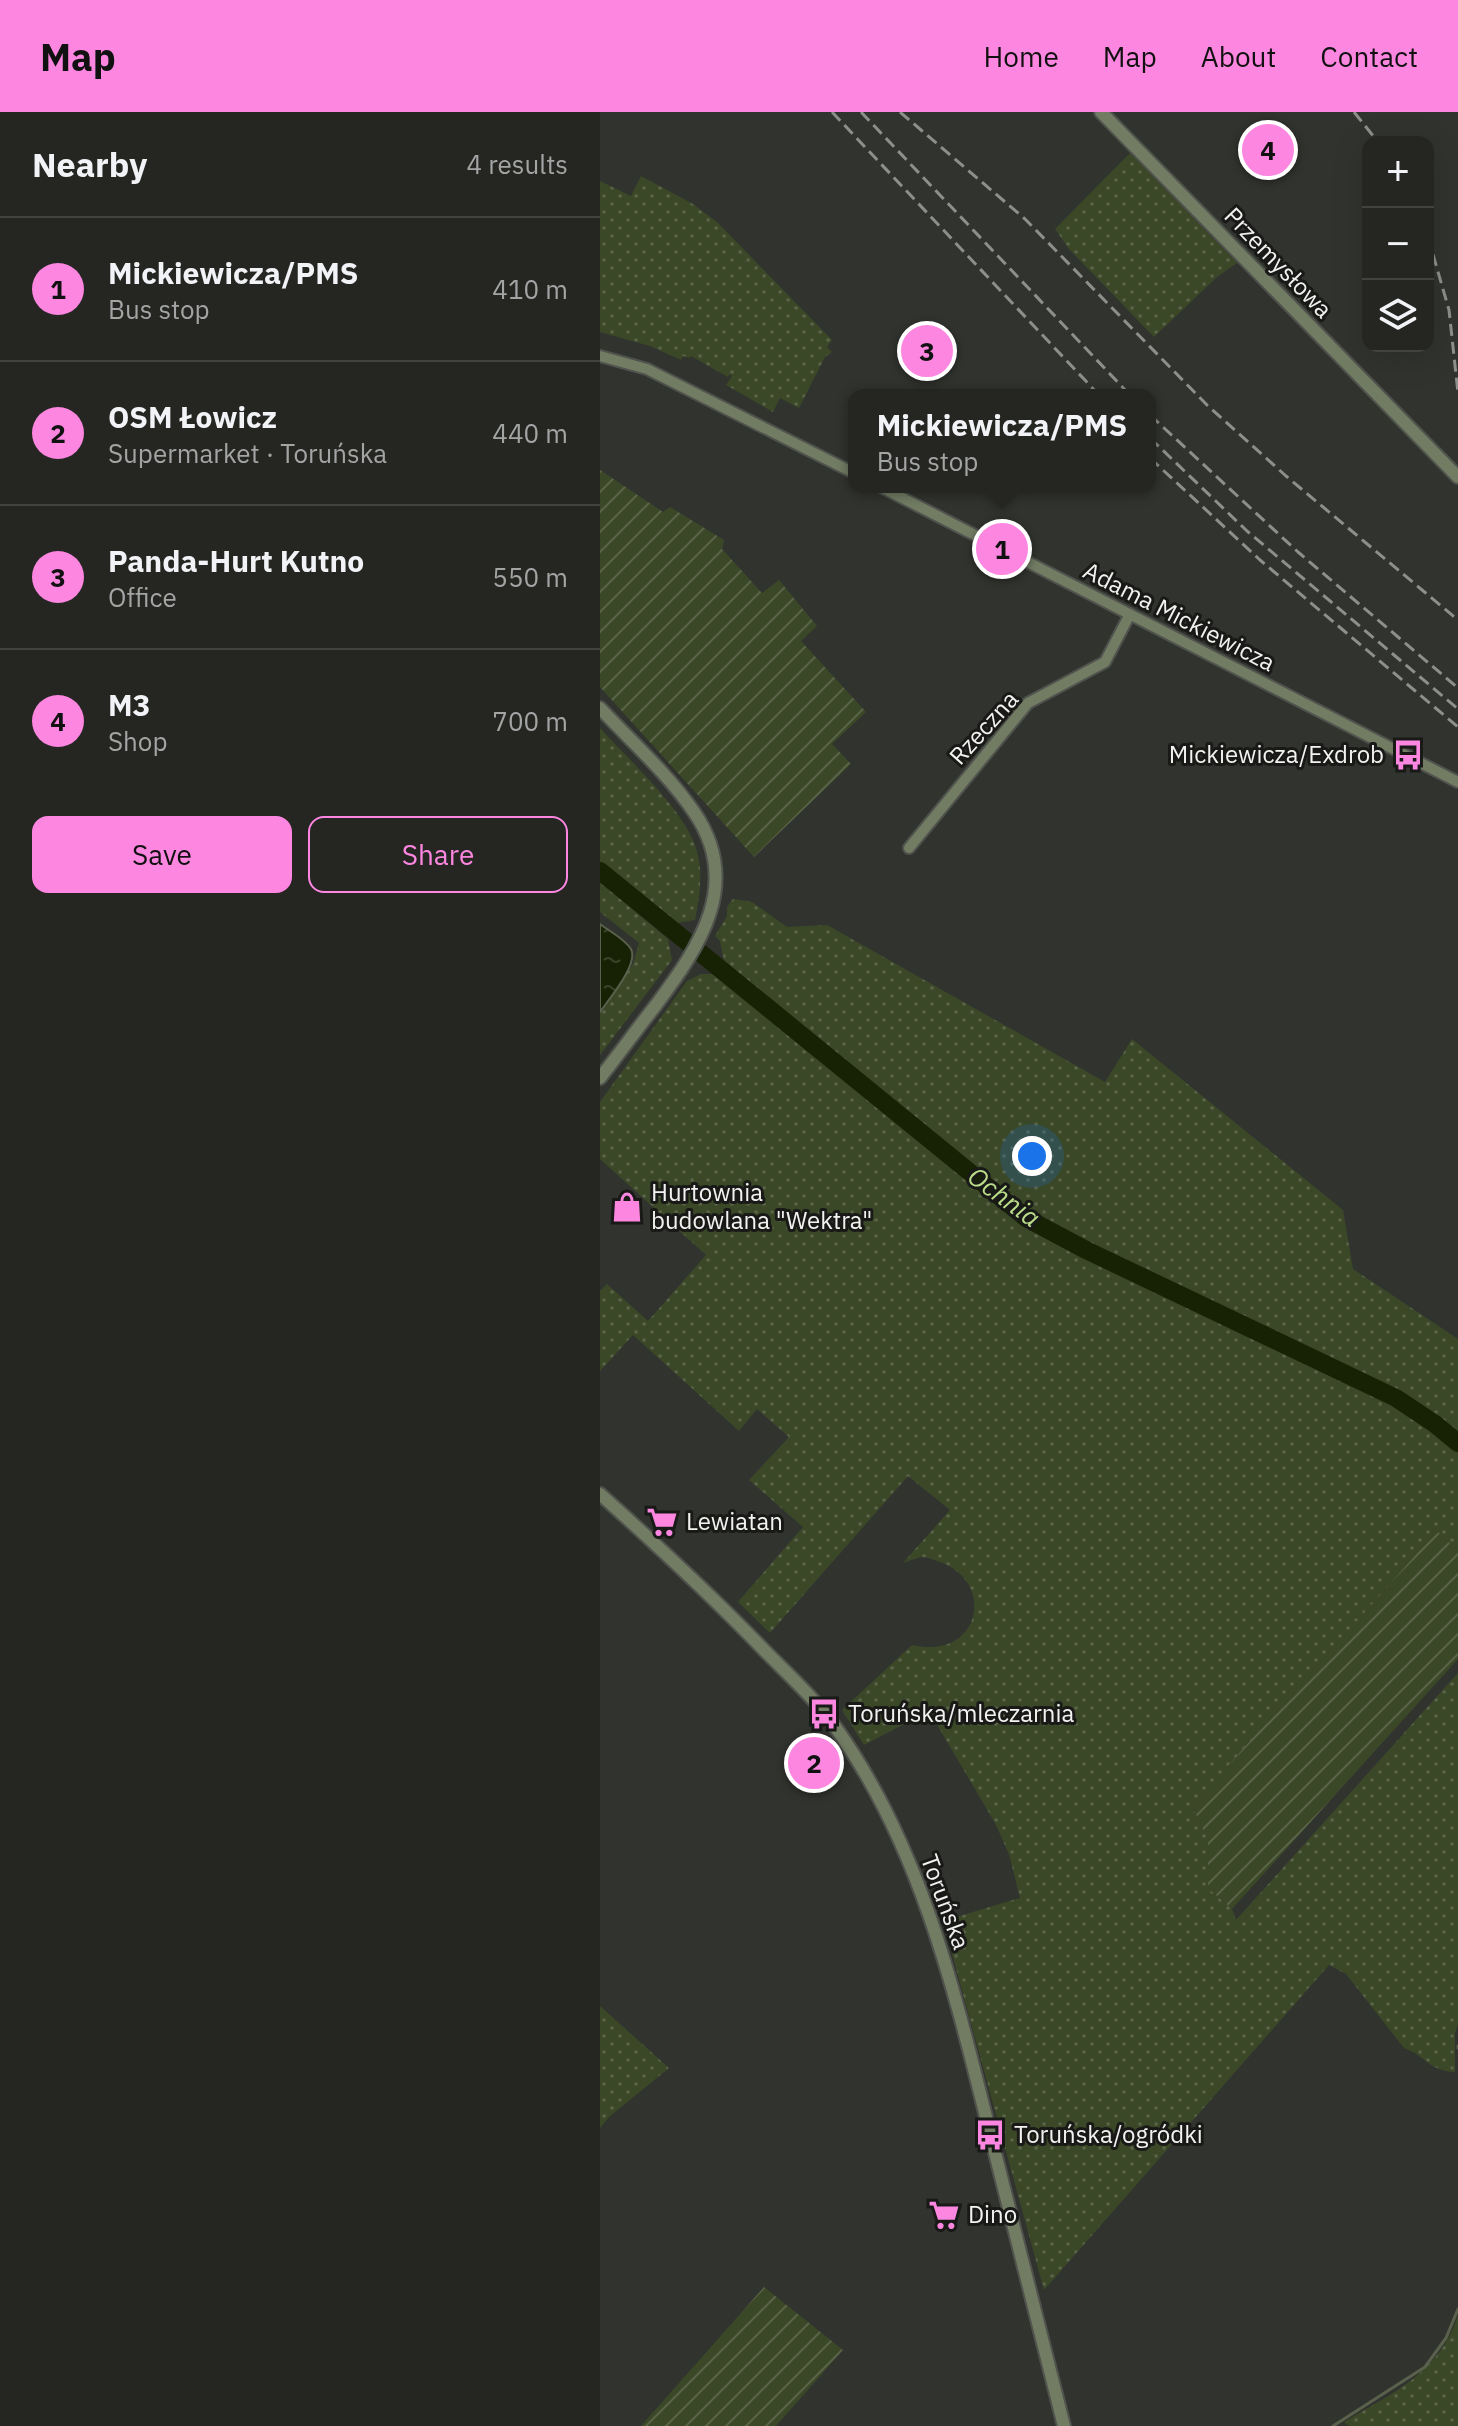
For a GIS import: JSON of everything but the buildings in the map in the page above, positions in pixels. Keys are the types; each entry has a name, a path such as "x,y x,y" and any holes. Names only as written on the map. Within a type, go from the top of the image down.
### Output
{"street":[{"name":"Przemysłowa","path":"1101,112 1458,477"},
{"path":"600,356 647,369 848,470"},
{"name":"Adama Mickiewicza","path":"893,493 1458,782"},
{"name":"Rzeczna","path":"909,848 1028,703 1105,662 1130,614"},
{"path":"600,708 695,813 708,839 717,871 714,902 705,931 682,970 600,1078"},
{"name":"Toruńska","path":"600,1494 682,1568 783,1670 834,1725 868,1779 913,1872 939,1946 975,2074 1064,2426"}],"shaded area":[{"path":"1130,153 1237,263 1217,277 1154,337 1069,249 1055,229"},
{"path":"641,176 693,204 717,222 832,340 827,347 832,352 825,357 799,408 780,398 773,412 726,385 732,376 730,374 728,377 691,356 683,356 681,360 650,346 600,332 600,181 631,196"},
{"path":"600,470 663,512 670,507 724,540 722,549 762,593 779,580 817,626 801,641 866,712 832,744 851,764 754,857 600,687"},
{"path":"600,728 666,799 688,830 698,854 700,873 695,920 677,923 663,915 600,864"},
{"path":"600,882 668,939 672,960 600,1055 600,1014 633,964 639,943 600,912"},
{"path":"733,899 752,902 787,927 827,925 1105,1082 1132,1039 1343,1210 1353,1269 1458,1339 1458,1436 1430,1413 1393,1390 1129,1265 1032,1214 748,984 724,961 720,941 715,936"},
{"path":"701,974 713,974 1033,1230 1247,1337 1390,1403 1458,1453 1458,1551 1437,1532 1192,1806 1208,1840 1208,1888 1232,1909 1236,1920 1458,1673 1458,2024 1455,2033 1455,2072 1439,2069 1404,2048 1346,1974 1329,1965 1044,2290 943,1921 1020,1898 1009,1854 995,1823 929,1711 864,1745 842,1710 912,1645 935,1647 953,1642 966,1631 973,1617 974,1601 969,1586 958,1572 924,1557 903,1563 950,1510 908,1476 770,1633 738,1602 803,1527 749,1480 789,1437 757,1409 739,1431 633,1335 600,1371 600,1291 607,1284 648,1321 706,1255 600,1159 600,1102 687,981"},
{"path":"1437,1531 1458,1551 1458,1659 1232,1909 1208,1888 1208,1840 1192,1806"},
{"path":"600,2006 669,2068 600,2128"},
{"path":"764,2287 843,2350 776,2426 641,2426"},
{"path":"1458,2315 1458,2426 1349,2426 1344,2422 1396,2391 1427,2367 1450,2335"}],"water":[{"path":"600,924 625,942 632,955 622,981 600,1012"}],"waterway":[{"name":"Ochnia","path":"600,871 1026,1218 1086,1250 1396,1398 1458,1443"},
{"path":"1333,2426 1425,2367 1446,2338 1458,2309"}],"railway":[{"path":"832,112 1093,389"},
{"path":"861,112 1124,389"},
{"path":"900,112 1025,219 1207,405 1286,476 1458,620"},
{"path":"1354,112 1373,136"},
{"path":"1434,258 1449,310 1458,393"},
{"path":"1156,421 1298,552 1458,688"},
{"path":"1156,444 1247,531 1458,709"},
{"path":"1156,464 1260,560 1458,727"}],"place":[{"name":"M3","path":"1268,150"},
{"name":"Panda-Hurt Kutno","path":"927,351"},
{"name":"Mickiewicza/PMS","path":"1002,549"},
{"name":"Mickiewicza/Exdrob","path":"1408,755"},
{"name":"Hurtownia budowlana \"Wektra\"","path":"627,1207"},
{"name":"Lewiatan","path":"662,1522"},
{"name":"Toruńska/mleczarnia","path":"824,1714"},
{"name":"OSM Łowicz","path":"814,1763"},
{"name":"Toruńska/ogródki","path":"990,2135"},
{"name":"Dino","path":"944,2215"}]}
